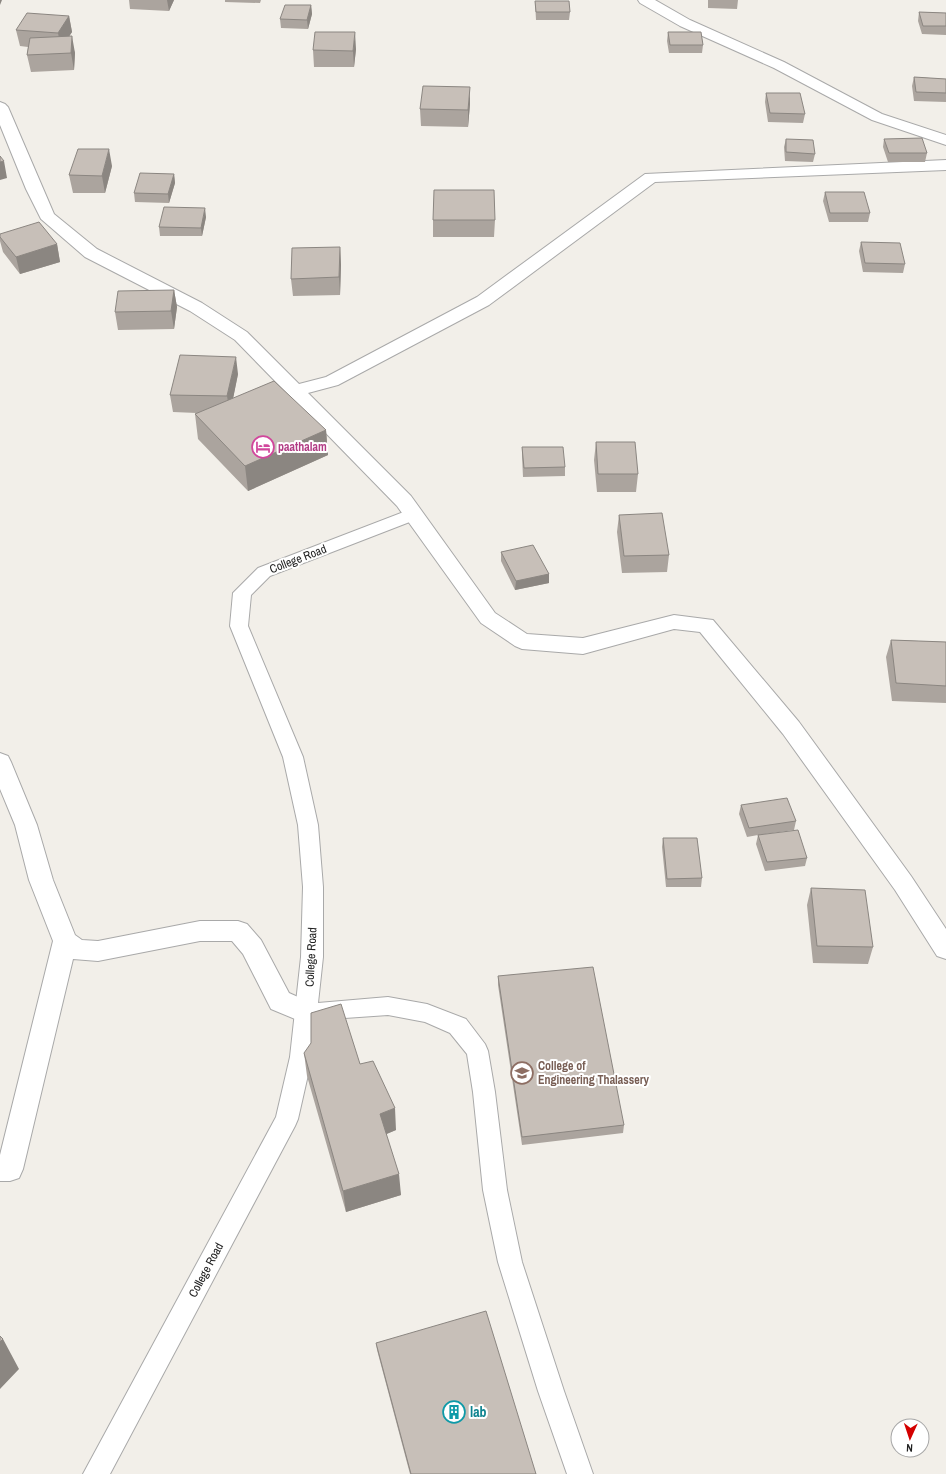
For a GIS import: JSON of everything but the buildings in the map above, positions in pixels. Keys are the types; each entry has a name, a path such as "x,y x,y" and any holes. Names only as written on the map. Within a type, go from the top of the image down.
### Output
{"street":[{"path":"645,0 685,23 779,65 877,117 946,140"},
{"path":"0,107 34,189 47,216 90,253 196,307 241,336 404,501 450,562 488,618 522,641 583,646 674,622 706,625 791,728 903,883 946,949"},
{"path":"295,391 332,381 483,301 651,177 946,165"},
{"path":"0,762 26,825 41,880 65,941 76,950 98,951 200,931 238,931 252,947 280,1001 307,1013"},
{"path":"0,1169 10,1169 65,941"}],"lane":[{"name":"College Road","path":"96,1474 287,1119 301,1056 307,1013 312,957 313,887 308,824 293,757 239,626 242,593 264,572 414,514"},
{"path":"307,1013 388,1006 428,1013 458,1026 477,1051 484,1092 496,1190 510,1262 551,1391 580,1474"}],"place":[{"name":"paathalam","path":"263,447"},
{"name":"College of Engineering Thalassery","path":"522,1073"},
{"name":"lab","path":"454,1412"}]}
